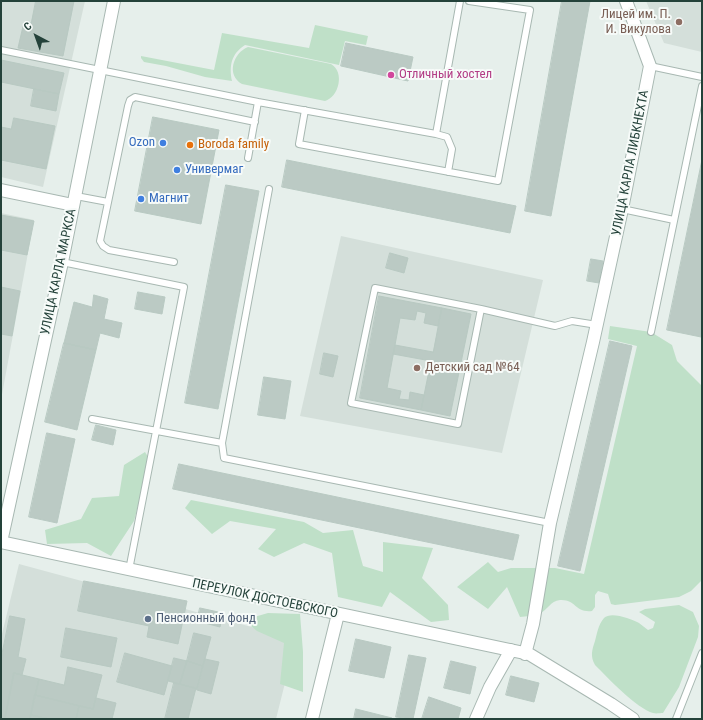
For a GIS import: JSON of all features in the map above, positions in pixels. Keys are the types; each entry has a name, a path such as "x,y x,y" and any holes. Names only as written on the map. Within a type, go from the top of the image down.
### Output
{"street":[{"name":"УЛИЦА КАРЛА МАРКСА","path":"1,542 75,200 114,1"},
{"path":"626,1 650,66"},
{"name":"УЛИЦА КАРЛА ЛИБКНЕХТА","path":"527,654 550,523 597,326 650,66"},
{"path":"1,190 75,200"},
{"name":"ПЕРЕУЛОК ДОСТОЕВСКОГО","path":"1,542 527,654 611,704 633,719"},
{"path":"312,719 338,614"},
{"path":"476,719 490,687 510,650"}],"lane":[{"path":"436,134 460,1"},
{"path":"305,110 299,144 498,181 530,10 469,1"},
{"path":"1,50 258,102 447,137 452,149 448,172"},
{"path":"650,66 702,78"},
{"path":"651,332 702,86"},
{"path":"174,262 109,250 103,246 100,241 130,100 135,97 255,122"},
{"path":"248,158 258,102"},
{"path":"269,189 222,443 224,458 550,523"},
{"path":"75,200 108,202"},
{"path":"622,209 674,220"},
{"path":"62,262 184,287 129,570"},
{"path":"481,309 458,424 351,403 375,288 481,309 555,326 572,321 597,326"},
{"path":"92,419 222,443"},
{"path":"676,719 702,653"}],"shaded area":[{"path":"1,1 85,1 43,187 1,177"},
{"name":"Лицей им. П. И. Викулова","path":"646,1 702,1 702,52 664,43"},
{"path":"1,213 34,220 1,400"},
{"name":"Детский сад №64","path":"341,236 543,280 502,453 300,416"},
{"path":"19,564 296,639 276,719 1,719 1,638"}],"green space":[{"path":"315,25 368,36 366,45 345,41 339,65 245,45 237,52 232,61 232,81 205,77 166,66 144,62 141,58 141,56 214,70 222,33 309,48"},
{"path":"248,47 331,64 338,73 339,78 337,90 330,99 325,101 242,84 234,75 233,64 238,54"},
{"path":"610,326 651,332 672,345 677,361 702,386 702,580 691,591 679,597 615,605 611,604 608,594 598,591 595,595 595,607 592,611 582,610 565,600 560,600 551,604 539,614 520,617 507,587 488,609 457,587 488,562 498,572 511,568 555,568 584,574 637,346 608,339"},
{"path":"145,452 150,460 134,521 111,556 87,543 47,544 45,530 81,519 92,498 119,496 124,465"},
{"path":"191,500 304,522 323,533 353,530 363,566 383,572 383,542 433,548 422,578 448,605 449,620 431,622 390,592 382,607 338,597 332,553 304,543 274,557 258,549 276,529 230,521 212,534 185,508"},
{"path":"679,605 693,612 699,626 698,637 679,687 663,713 654,713 639,706 595,665 592,659 592,650 599,627 604,618 607,616 616,615 626,618 639,623 648,630 653,628 655,622 639,612 645,609"},
{"path":"268,613 300,614 303,652 303,692 280,684 284,643 257,631 244,620"}],"building":[{"path":"36,1 74,1 63,56 18,48 24,22 31,23"},
{"path":"562,1 590,1 551,216 525,211"},
{"path":"346,43 413,57 408,81 341,66"},
{"path":"1,60 64,73 59,94 1,82"},
{"path":"34,89 59,94 56,111 31,106"},
{"name":"Универмаг","path":"153,117 219,130 201,224 135,211"},
{"path":"14,118 55,126 46,169 1,160 1,127 11,129"},
{"path":"287,160 516,206 510,233 282,187"},
{"path":"702,160 702,334 701,337 667,330"},
{"path":"226,185 259,191 218,409 185,403"},
{"path":"1,215 34,221 27,255 1,250"},
{"path":"390,253 408,258 404,273 386,268"},
{"path":"591,259 603,261 599,283 587,281"},
{"path":"1,287 20,291 12,336 1,334"},
{"path":"138,292 165,297 162,314 135,309"},
{"path":"94,295 108,299 104,319 122,323 119,338 100,333 96,350 64,343 74,302 92,307"},
{"path":"379,296 442,308 438,326 424,323 426,313 417,311 415,320 400,318 387,388 401,391 399,399 409,400 410,392 424,395 421,410 360,398"},
{"path":"442,308 471,314 450,416 421,410 431,361 393,354 395,345 433,352"},
{"path":"610,341 632,346 580,571 558,566"},
{"path":"64,343 96,350 77,430 45,422"},
{"path":"324,353 338,356 333,377 320,374"},
{"path":"264,377 291,381 285,419 258,415"},
{"path":"96,425 116,430 113,445 92,440"},
{"path":"47,433 75,439 57,523 29,517"},
{"path":"179,464 519,535 513,560 173,489"},
{"name":"Пенсионный фонд","path":"84,581 187,601 178,644 147,637 149,626 78,611"},
{"path":"200,608 223,613 220,627 197,621"},
{"path":"10,616 25,619 18,657 26,659 22,675 14,673 5,719 1,719 1,659"},
{"path":"66,628 117,638 111,667 61,657"},
{"path":"194,633 211,637 203,666 187,661"},
{"path":"356,639 391,647 384,678 349,671"},
{"path":"125,653 172,666 164,695 117,682"},
{"path":"409,655 426,658 413,719 396,717"},
{"path":"174,658 187,661 180,684 168,681"},
{"path":"205,659 219,662 211,694 197,690"},
{"path":"187,661 203,666 197,689 180,684"},
{"path":"451,661 476,667 470,694 444,688"},
{"path":"68,667 102,675 93,709 35,695 39,679 64,685"},
{"path":"14,673 39,679 30,719 5,719"},
{"path":"511,676 539,683 534,702 506,695"},
{"path":"174,683 196,688 188,719 165,719"},
{"path":"35,695 79,706 76,719 49,719 31,715"},
{"path":"429,697 461,708 458,719 422,719"},
{"path":"96,698 116,703 112,719 76,719 79,706 93,709"},
{"path":"356,709 392,718 392,719 354,719"},
{"path":"31,715 49,719 30,719"}],"place":[{"name":"Лицей им. П. И. Викулова","path":"679,22"},
{"name":"Отличный хостел","path":"391,75"},
{"name":"Ozon","path":"163,143"},
{"name":"Boroda family","path":"190,145"},
{"name":"Универмаг","path":"177,170"},
{"name":"Магнит","path":"141,199"},
{"name":"Детский сад №64","path":"417,368"},
{"name":"Пенсионный фонд","path":"148,619"}]}
